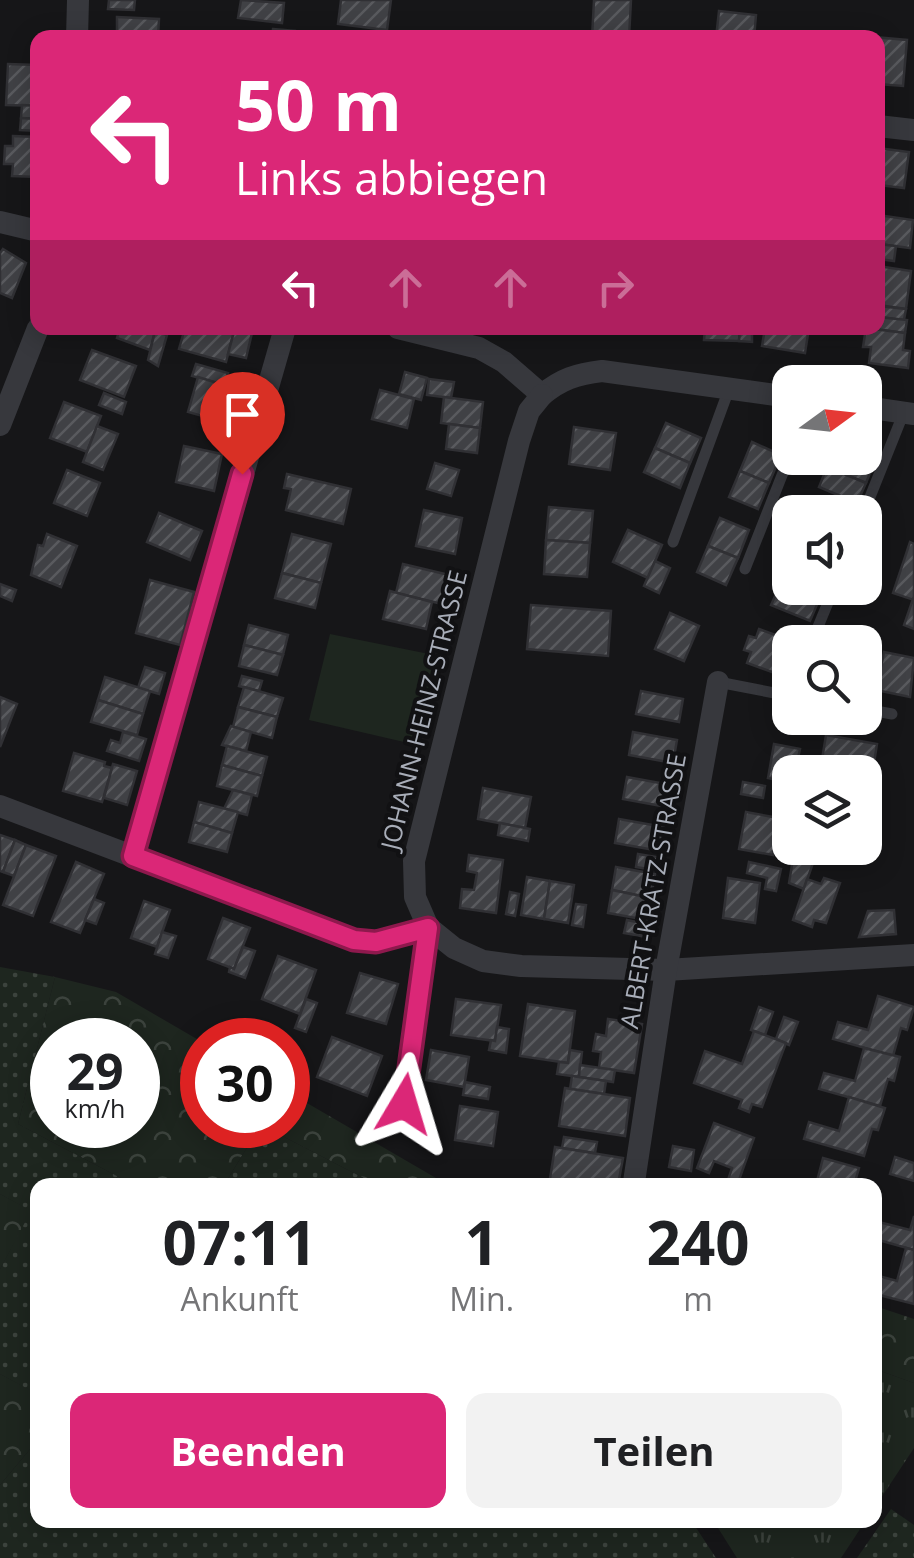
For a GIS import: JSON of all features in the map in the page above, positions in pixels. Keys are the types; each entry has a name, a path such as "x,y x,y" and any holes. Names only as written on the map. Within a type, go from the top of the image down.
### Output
{"street":[{"path":"77,30 78,0"},
{"path":"885,127 914,130"},
{"path":"0,222 30,229"},
{"path":"0,424 35,335"},
{"path":"133,856 283,335"},
{"path":"426,335 479,348 504,362 542,394 556,382 575,374 602,372 772,395"},
{"name":"JOHANN-HEINZ-STRASSE","path":"404,1104 428,928 415,897 414,860 519,441 529,411 542,394"},
{"path":"882,409 909,413"},
{"name":"ALBERT-KRATZ-STRASSE","path":"635,1178 666,970 718,682"},
{"path":"0,806 354,940 376,942 428,928 454,948 483,961 522,966 666,970 914,955"}],"lane":[{"path":"673,542 730,389"},
{"path":"872,495 909,413"},
{"path":"745,569 782,475"},
{"name":"ALBERT-KRATZ-STRASSE","path":"718,682 772,692"},
{"path":"882,712 892,714"}],"green space":[{"path":"330,634 439,656 417,745 309,720"},
{"path":"0,967 55,977 45,1018 30,1018 30,1076 18,1124 30,1130 30,1148 64,1148 121,1178 30,1178 30,1210 0,1194"},
{"path":"55,977 116,992 180,1029 180,1148 247,1148 228,1178 121,1178 64,1148 160,1148 160,1018 45,1018"},
{"path":"30,1076 30,1130 18,1124"},
{"path":"310,1105 436,1178 363,1178 305,1148 310,1148"},
{"path":"247,1148 305,1148 363,1178 228,1178"},
{"path":"0,1194 30,1210 30,1215 0,1269"},
{"path":"30,1213 30,1390 0,1374 0,1269"},
{"path":"882,1308 914,1319 914,1383 882,1372"},
{"path":"882,1372 914,1383 914,1448 882,1496"},
{"path":"0,1374 30,1390 30,1449 0,1485"},
{"path":"30,1449 30,1528 696,1528 716,1558 0,1558 0,1485"},
{"path":"891,1509 914,1525 914,1558 857,1558 878,1528 882,1528"},
{"path":"718,1528 861,1528 841,1558 737,1558"}],"building":[{"path":"109,0 135,0 134,10 108,9"},
{"path":"241,0 284,3 282,23 238,18"},
{"path":"341,0 391,0 387,30 338,24"},
{"path":"594,0 631,0 629,30 592,30"},
{"path":"719,11 756,15 755,30 717,30"},
{"path":"117,17 159,19 158,30 117,30"},
{"path":"885,38 907,40 903,86 885,85"},
{"path":"8,64 30,65 30,106 6,105"},
{"path":"22,105 30,106 30,119 21,118"},
{"path":"21,118 30,119 30,131 20,130"},
{"path":"13,136 30,137 30,177 12,176 13,164 4,164 5,146 13,146"},
{"path":"885,149 909,152 904,188 885,186"},
{"path":"885,216 913,220 910,248 885,245"},
{"path":"885,245 896,246 894,261 885,260"},
{"path":"3,249 26,263 12,298 0,293"},
{"path":"885,267 911,271 906,309 885,306"},
{"path":"885,307 906,309 904,320 885,318"},
{"path":"885,318 907,320 905,333 885,330"},
{"path":"885,330 905,333 903,350 910,351 908,368 869,363 871,347 863,347 865,335 885,335"},
{"path":"118,335 154,335 150,350 117,338"},
{"path":"154,335 167,335 158,366 148,360"},
{"path":"183,335 233,335 226,362 179,349"},
{"path":"233,335 252,335 246,358 228,354"},
{"path":"704,335 739,335 739,341 704,340"},
{"path":"739,335 752,335 752,342 739,341"},
{"path":"764,335 808,335 805,353 762,346"},
{"path":"92,350 136,366 124,397 80,380"},
{"path":"196,364 228,373 224,385 192,376"},
{"path":"405,372 427,378 421,400 399,394"},
{"path":"198,377 240,390 231,424 188,412"},
{"path":"429,379 454,382 451,398 427,395"},
{"path":"380,390 414,399 407,428 372,419"},
{"path":"104,393 126,402 122,414 99,405"},
{"path":"444,397 483,402 480,428 441,423"},
{"path":"64,402 101,416 87,452 50,438"},
{"path":"666,423 701,438 690,463 655,448"},
{"path":"449,424 480,428 477,453 446,449"},
{"path":"97,426 118,434 103,470 83,462"},
{"path":"574,427 616,433 610,470 569,464"},
{"path":"752,442 772,451 769,483 740,471"},
{"path":"184,446 222,454 214,491 176,482"},
{"path":"655,448 690,463 680,488 644,472"},
{"path":"435,463 459,470 451,496 427,489"},
{"path":"67,470 100,483 87,516 54,503"},
{"path":"740,471 769,483 758,509 729,497"},
{"path":"287,474 351,489 343,524 286,510 291,489 284,488"},
{"path":"824,475 846,475 866,483 861,495 838,495 819,487"},
{"path":"846,475 869,475 866,483"},
{"path":"549,507 593,511 590,543 546,540"},
{"path":"424,510 462,518 455,554 416,546"},
{"path":"159,513 202,531 190,560 147,542"},
{"path":"720,518 749,530 738,558 708,546"},
{"path":"628,530 662,545 648,578 613,562"},
{"path":"47,534 77,546 61,587 31,575 38,545 43,546"},
{"path":"292,534 331,544 321,583 282,573"},
{"path":"546,540 590,543 587,577 544,574"},
{"path":"910,542 914,544 914,600 893,593"},
{"path":"708,546 738,558 726,585 697,572"},
{"path":"655,561 670,568 659,593 644,586"},
{"path":"403,564 449,575 442,604 396,593"},
{"path":"282,573 321,583 315,608 275,598"},
{"path":"150,580 194,592 180,645 136,633"},
{"path":"0,584 16,590 12,601 0,596"},
{"path":"390,591 432,602 426,629 383,619"},
{"path":"914,600 914,629 904,625"},
{"path":"772,603 817,605 810,621"},
{"path":"531,605 611,611 608,656 527,649"},
{"path":"670,613 699,626 684,661 655,649"},
{"path":"249,625 288,635 283,655 244,645"},
{"path":"759,629 772,634 772,672 747,663 751,652 744,650 749,636 756,638"},
{"path":"244,645 283,655 277,675 239,666"},
{"path":"884,652 914,658 910,697 882,691"},
{"path":"145,667 165,673 159,694 138,688"},
{"path":"242,676 262,681 259,691 239,686"},
{"path":"105,677 150,691 143,714 98,700"},
{"path":"244,687 283,698 277,717 238,707"},
{"path":"641,691 683,699 679,722 636,714"},
{"path":"0,697 17,704 0,747"},
{"path":"98,700 143,714 137,735 91,722"},
{"path":"238,707 277,717 272,738 233,727"},
{"path":"231,726 251,732 246,751 222,745"},
{"path":"123,732 146,739 139,761 107,751 111,740 120,743"},
{"path":"633,732 677,740 673,763 629,755"},
{"path":"826,735 877,744 875,755 823,755"},
{"path":"774,744 800,749 799,755 772,755"},
{"path":"227,746 267,757 262,776 222,765"},
{"path":"74,753 105,762 104,766 112,768 102,802 63,791"},
{"path":"113,764 137,771 127,805 104,798"},
{"path":"222,765 262,776 257,796 217,786"},
{"path":"627,777 671,785 667,807 623,799"},
{"path":"743,782 765,786 763,798 741,794"},
{"path":"483,788 531,797 525,828 478,819"},
{"path":"233,790 252,795 247,815 224,809"},
{"path":"199,802 238,812 232,833 194,822"},
{"path":"746,812 772,817 772,855 739,849"},
{"path":"619,819 664,827 660,851 615,843"},
{"path":"194,822 232,833 227,852 189,842"},
{"path":"500,823 530,829 528,841 498,835"},
{"path":"0,835 15,840 3,872 0,871"},
{"path":"15,840 26,845 14,876 3,872"},
{"path":"26,845 56,856 33,916 3,905"},
{"path":"638,854 662,858 659,871 636,867"},
{"path":"469,855 503,860 496,913 460,908 462,889 474,890 477,873 467,871"},
{"path":"76,862 104,874 80,933 51,922"},
{"path":"749,862 781,869 776,891 765,889 767,878 747,873"},
{"path":"792,865 812,865 804,889 789,883"},
{"path":"616,867 655,874 651,898 612,890"},
{"path":"527,877 550,881 544,919 521,915"},
{"path":"728,878 760,883 755,923 723,918"},
{"path":"824,878 840,883 826,923 814,920 812,927 793,920 807,879 821,884"},
{"path":"550,881 574,885 568,923 544,919"},
{"path":"612,890 651,898 647,920 608,913"},
{"path":"510,892 519,894 515,916 506,914"},
{"path":"94,899 104,903 96,924 85,920"},
{"path":"144,901 170,910 157,947 131,938"},
{"path":"576,904 586,905 583,927 572,925"},
{"path":"894,910 896,934 859,937 868,911"},
{"path":"223,918 250,928 234,969 208,959"},
{"path":"627,920 650,925 647,937 624,933"},
{"path":"162,932 176,936 168,958 155,954"},
{"path":"243,947 255,951 245,978 229,972"},
{"path":"278,956 316,970 300,1014 262,999"},
{"path":"360,973 398,984 386,1024 347,1013"},
{"path":"878,996 914,1007 907,1030 901,1028 893,1056 833,1039 838,1022 868,1030"},
{"path":"306,999 317,1003 310,1021 310,1018 299,1018"},
{"path":"456,999 501,1005 495,1041 451,1035"},
{"path":"528,1004 575,1011 568,1063 520,1056"},
{"path":"759,1007 773,1012 765,1035 751,1030"},
{"path":"784,1017 798,1022 789,1045 776,1039"},
{"path":"608,1019 642,1024 634,1073 599,1068 601,1052 593,1051 596,1034 606,1036"},
{"path":"497,1027 509,1029 506,1053 489,1050"},
{"path":"754,1031 786,1043 762,1107 752,1104 749,1112 739,1108 742,1100 694,1083 705,1051 742,1064"},
{"path":"332,1037 382,1056 367,1096 317,1077"},
{"path":"864,1048 900,1057 894,1081 888,1079 880,1106 819,1089 824,1073 855,1081"},
{"path":"431,1050 469,1057 464,1087 426,1080"},
{"path":"570,1050 582,1052 579,1077 557,1074 559,1062 568,1063"},
{"path":"580,1065 615,1070 613,1082 579,1077"},
{"path":"572,1076 606,1081 604,1094 570,1089"},
{"path":"465,1082 490,1087 488,1099 463,1095"},
{"path":"565,1088 630,1098 625,1136 559,1126"},
{"path":"849,1097 885,1108 878,1130 872,1129 864,1156 804,1139 809,1122 839,1131"},
{"path":"460,1106 498,1112 493,1146 455,1140"},
{"path":"714,1123 754,1138 740,1178 729,1178 732,1168 714,1161 709,1173 697,1168"},
{"path":"564,1137 597,1142 595,1153 562,1148"},
{"path":"673,1146 694,1150 691,1171 669,1167"},
{"path":"555,1147 623,1158 619,1178 550,1178"},
{"path":"895,1157 914,1163 914,1181 890,1174"},
{"path":"823,1158 859,1168 856,1178 818,1178"},
{"path":"914,1216 914,1250 882,1241 882,1223 910,1230"},
{"path":"906,1248 914,1250 914,1304 882,1296 882,1277 897,1281"}],"route":[{"path":"242,474 133,856 354,940 376,942 428,928 404,1104"}]}
